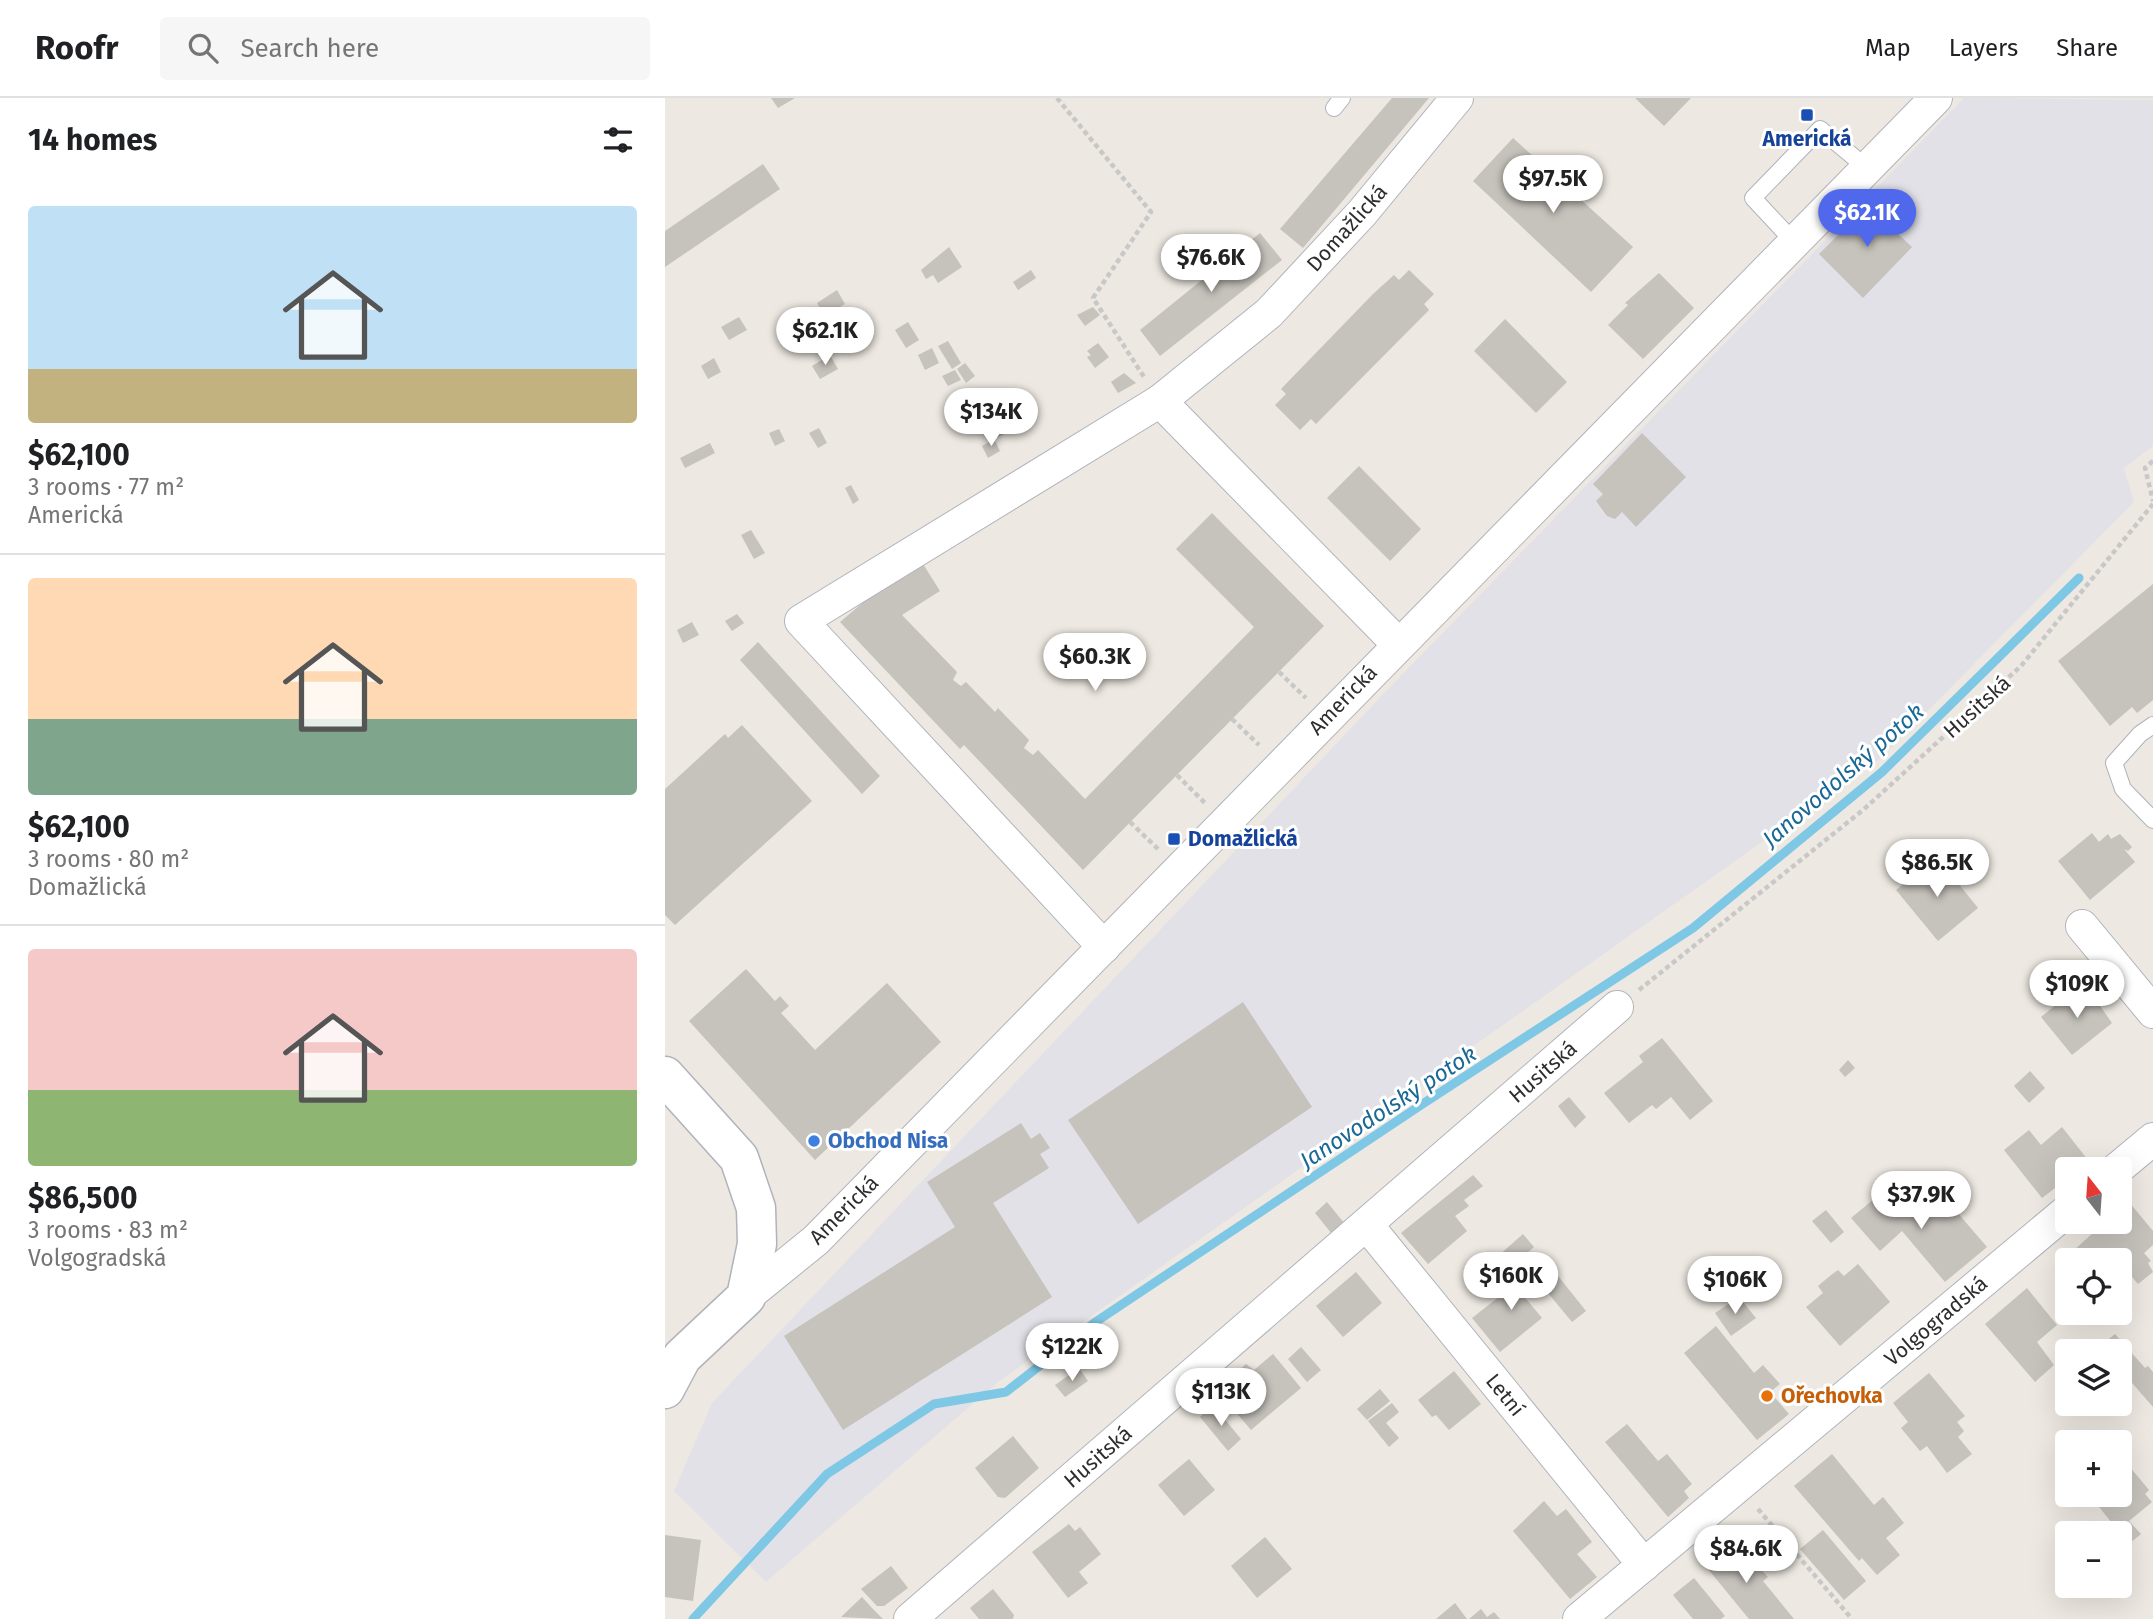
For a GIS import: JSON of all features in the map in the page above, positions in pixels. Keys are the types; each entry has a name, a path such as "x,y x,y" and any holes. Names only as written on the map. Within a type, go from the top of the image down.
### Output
{"street":[{"name":"Domažlická","path":"1104,947 801,621 1160,401 1269,313 1362,213 1457,98"},
{"name":"Americká","path":"746,1297 816,1240 1936,98"},
{"path":"1160,401 1398,644"},
{"path":"2082,926 2153,1012"},
{"name":"Husitská","path":"910,1619 1617,1007"},
{"path":"670,1086 739,1158 756,1208 757,1244 746,1297 671,1369"},
{"path":"2131,1157 2153,1139"},
{"name":"Volgogradská","path":"1579,1619 2055,1221"},
{"name":"Letní","path":"1367,1225 1644,1565"}],"lane":[{"path":"1794,242 1753,198 1820,129 1867,168"},
{"path":"2153,725 2140,734 2114,763 2123,789 2153,820"}],"path":[{"path":"1057,98 1151,212 1093,298 1160,401"},
{"name":"Husitská","path":"1617,1007 1863,810 2021,666 2153,503 2145,468 2153,461"},
{"path":"1279,672 1311,702"},
{"path":"1232,719 1263,750"},
{"path":"1177,775 1208,806"},
{"path":"1130,822 1161,852"},
{"path":"1739,1487 1852,1619"}],"shaded area":[{"path":"1964,98 2153,100 2153,446 2124,468 2134,502 1881,758 998,1382 766,1582 674,1491 712,1403 1391,686"}],"building":[{"path":"771,98 795,98 778,108"},
{"path":"1392,98 1429,98 1303,248 1280,229"},
{"path":"1635,98 1691,98 1664,126"},
{"path":"1513,138 1633,247 1591,292 1473,181"},
{"path":"763,164 780,189 665,267 665,231"},
{"path":"1869,204 1879,214 1885,207 1900,217 1903,225 1897,233 1912,247 1863,298 1819,254"},
{"path":"1260,233 1282,260 1160,356 1140,330"},
{"path":"949,247 962,267 938,283 933,275 926,279 921,270"},
{"path":"1031,270 1036,278 1018,290 1013,282"},
{"path":"1409,270 1434,294 1424,304 1429,310 1316,424 1311,419 1300,430 1275,405 1286,394 1281,389 1373,294 1394,275 1399,280"},
{"path":"1659,273 1694,308 1643,359 1608,325 1628,305 1625,303"},
{"path":"837,290 845,304 825,316 817,303"},
{"path":"1093,307 1100,315 1085,326 1077,315"},
{"path":"739,317 747,330 729,340 721,327"},
{"path":"1505,319 1567,382 1536,413 1474,351"},
{"path":"908,322 919,340 906,348 895,330"},
{"path":"948,341 961,363 952,369 938,346"},
{"path":"1098,343 1109,357 1095,368 1087,357 1091,355 1087,351"},
{"path":"932,348 939,363 925,370 918,355"},
{"path":"830,355 838,369 820,379 812,366"},
{"path":"714,358 721,372 708,379 701,366"},
{"path":"965,363 975,376 966,383 957,369"},
{"path":"955,370 961,380 948,386 942,376"},
{"path":"1124,373 1136,383 1118,393 1111,382"},
{"path":"1006,422 1011,431 996,438 992,429"},
{"path":"819,428 827,443 818,448 809,433"},
{"path":"779,429 785,441 775,446 769,433"},
{"path":"1642,433 1686,477 1636,527 1622,512 1615,519 1607,516 1596,501 1603,494 1593,484"},
{"path":"994,439 1000,451 988,458 982,446"},
{"path":"710,443 715,453 685,468 680,458"},
{"path":"1359,466 1421,529 1390,561 1327,498"},
{"path":"851,485 859,500 853,504 845,488"},
{"path":"1212,513 1324,626 1083,870 964,745 960,749 840,622 918,556 940,591 902,615 957,672 953,680 961,686 966,682 995,712 998,708 1029,740 1024,748 1033,755 1038,750 1085,799 1254,627 1176,549"},
{"path":"751,530 765,553 754,559 741,535"},
{"path":"2153,584 2153,700 2137,713 2132,707 2110,726 2058,661"},
{"path":"737,614 744,623 732,631 725,621"},
{"path":"692,622 699,635 683,643 677,630"},
{"path":"758,642 880,776 862,794 740,660"},
{"path":"742,725 812,801 675,925 665,915 665,789 725,734 728,738"},
{"path":"2092,833 2099,842 2108,834 2111,839 2120,834 2132,847 2128,851 2124,849 2135,862 2090,900 2058,861"},
{"path":"1937,857 1978,908 1938,941 1896,890"},
{"path":"746,969 775,1001 780,996 789,1006 781,1013 815,1050 887,983 941,1042 815,1160 689,1021"},
{"path":"2080,985 2089,995 2091,993 2112,1023 2072,1055 2041,1017"},
{"path":"1243,1002 1312,1107 1138,1224 1068,1120"},
{"path":"1662,1038 1713,1101 1690,1120 1671,1097 1656,1109 1652,1105 1629,1123 1604,1093 1643,1062 1639,1056"},
{"path":"1848,1060 1855,1068 1845,1077 1839,1070"},
{"path":"2030,1071 2045,1088 2029,1103 2014,1086"},
{"path":"1569,1097 1586,1117 1575,1128 1558,1106"},
{"path":"1021,1123 1031,1139 1040,1133 1050,1148 1040,1154 1049,1168 993,1203 1052,1297 843,1430 784,1336 955,1227 927,1182"},
{"path":"2062,1127 2086,1157 2055,1157 2055,1188 2042,1198 2004,1150 2029,1130 2041,1145"},
{"path":"1473,1175 1483,1186 1464,1200 1469,1206 1455,1216 1467,1231 1428,1264 1401,1233"},
{"path":"1903,1185 1931,1216 1950,1204 1987,1247 1945,1282 1902,1231 1880,1251 1851,1218 1880,1194 1884,1199"},
{"path":"1327,1202 1345,1224 1332,1234 1315,1213"},
{"path":"2132,1206 2153,1231 2153,1245 2144,1253 2151,1261 2148,1263 2153,1272 2138,1284 2132,1277 2132,1248 2076,1248 2092,1234 2132,1234"},
{"path":"1826,1210 1844,1232 1831,1243 1812,1221"},
{"path":"1523,1234 1534,1247 1500,1276 1489,1264"},
{"path":"1541,1264 1550,1274 1523,1295 1542,1318 1500,1352 1472,1318"},
{"path":"1858,1264 1890,1302 1840,1346 1806,1307 1823,1293 1818,1286 1831,1275 1838,1270 1844,1276"},
{"path":"1356,1272 1382,1303 1343,1337 1316,1306"},
{"path":"1558,1276 1586,1311 1572,1322 1543,1287"},
{"path":"2027,1288 2057,1325 2037,1342 2054,1365 2035,1382 1985,1324"},
{"path":"1739,1297 1756,1318 1731,1336 1715,1313"},
{"path":"1716,1326 1754,1373 1763,1365 1780,1384 1770,1392 1789,1414 1757,1440 1684,1353"},
{"path":"1301,1347 1321,1370 1307,1382 1288,1359"},
{"path":"2132,1353 2145,1368 2148,1366 2153,1372 2153,1407 2132,1383"},
{"path":"1273,1354 1301,1388 1251,1430 1222,1396 1242,1380 1237,1372 1246,1364 1254,1370"},
{"path":"1079,1368 1088,1381 1065,1397 1055,1385"},
{"path":"1454,1371 1481,1404 1449,1430 1436,1415 1432,1417 1418,1400"},
{"path":"1929,1373 1965,1416 1957,1422 1964,1431 1958,1437 1972,1454 1947,1473 1927,1446 1920,1451 1901,1428 1908,1422 1893,1403"},
{"path":"1380,1389 1390,1401 1367,1420 1357,1409"},
{"path":"1392,1403 1399,1412 1386,1423 1399,1438 1389,1447 1368,1421"},
{"path":"1213,1405 1241,1439 1228,1451 1200,1417"},
{"path":"1627,1424 1658,1461 1667,1454 1692,1484 1684,1491 1689,1498 1668,1517 1605,1442"},
{"path":"1013,1436 1039,1468 1005,1498 998,1497 975,1468"},
{"path":"1832,1454 1874,1505 1883,1497 1904,1523 1886,1538 1900,1555 1877,1575 1862,1558 1859,1561 1794,1486"},
{"path":"1189,1459 1215,1490 1184,1516 1158,1485"},
{"path":"2132,1470 2149,1490 2145,1494 2152,1502 2129,1521 2110,1521 2099,1507 2132,1507"},
{"path":"1544,1501 1557,1516 1566,1509 1592,1542 1577,1554 1597,1577 1570,1599 1513,1531"},
{"path":"1069,1524 1075,1531 1080,1527 1101,1554 1079,1572 1088,1583 1068,1598 1032,1552"},
{"path":"2132,1524 2141,1534 2132,1541"},
{"path":"1823,1530 1866,1581 1844,1600 1800,1549"},
{"path":"665,1535 701,1540 693,1601 665,1597"},
{"path":"1265,1537 1292,1569 1257,1598 1231,1566"},
{"path":"1731,1541 1754,1570 1759,1567 1768,1577 1763,1581 1794,1619 1749,1619 1703,1563"},
{"path":"891,1566 908,1588 884,1606 877,1606 861,1589"},
{"path":"1694,1578 1725,1616 1721,1619 1693,1619 1673,1595"},
{"path":"993,1589 1014,1615 1013,1619 979,1619 970,1608"},
{"path":"862,1597 872,1608 883,1619 841,1617"},
{"path":"1455,1603 1467,1619 1436,1619"},
{"path":"1481,1609 1487,1617 1494,1612 1500,1619 1469,1619"}],"waterway":[{"name":"Janovodolský potok","path":"693,1619 827,1474 934,1404 1006,1392 1094,1323 1693,928 1882,772 2079,578"}],"place":[{"name":"Americká","path":"1807,115"},
{"name":"Domažlická","path":"1174,839"},
{"name":"Obchod Nisa","path":"814,1141"},
{"name":"Ořechovka","path":"1767,1396"}]}
